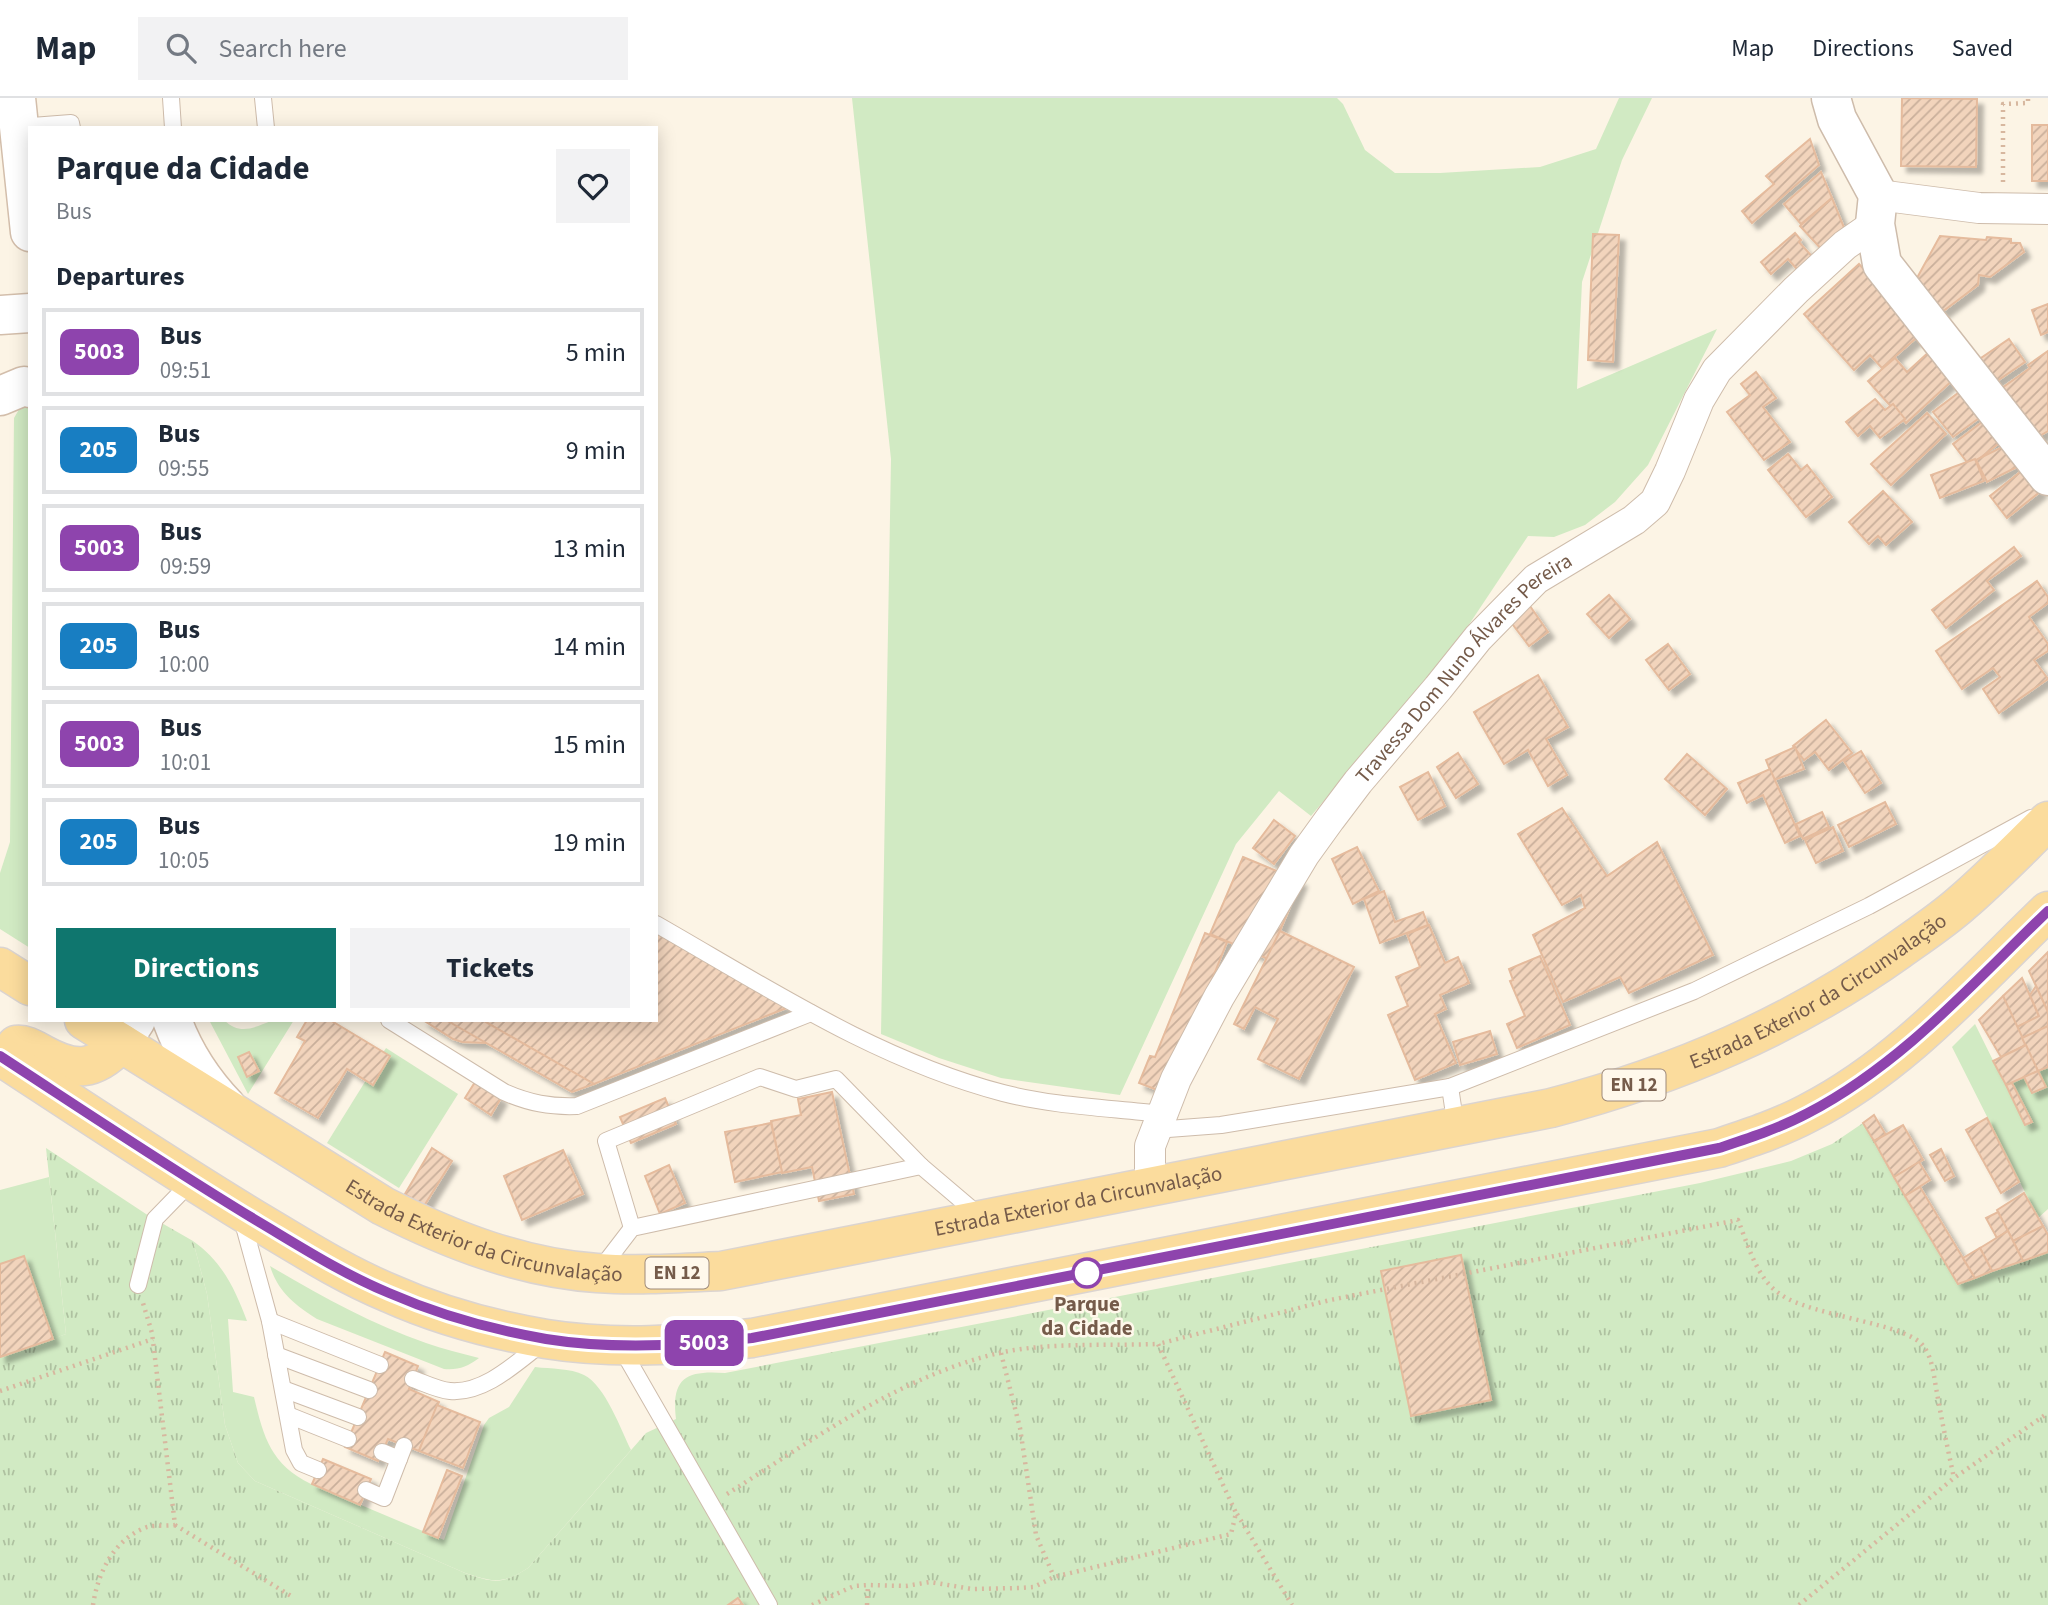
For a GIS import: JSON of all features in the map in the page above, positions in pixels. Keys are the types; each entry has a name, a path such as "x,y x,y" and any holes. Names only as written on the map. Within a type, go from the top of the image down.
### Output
{"main road":[{"name":"Estrada Exterior da Circunvalação","path":"92,1022 129,1032 233,1114 383,1206 433,1231 494,1253 559,1269 597,1273 721,1271 1551,1108 1620,1090 1693,1062 1810,1008 1870,971 1962,904 2048,821"},
{"path":"0,1056 192,1181 325,1262 390,1294 480,1325 548,1339 619,1345 691,1345 752,1338 1719,1148 1807,1114 1891,1061 2048,911"},
{"path":"0,967 28,985"},
{"path":"0,1046 23,1044 60,1064 85,1068 111,1054 129,1032"}],"street":[{"path":"1830,98 1877,210 1882,264 2048,476"},
{"path":"17,113 28,214"},
{"path":"1877,210 2048,209"},
{"name":"Travessa Dom Nuno Álvares Pereira","path":"1150,1186 1150,1146 1176,1079 1245,953 1304,855 1358,782 1478,638 1536,579 1634,520 1655,502 1699,400 1717,370 1845,245 1877,210"},
{"path":"0,316 28,313"},
{"path":"0,396 24,386 28,387"},
{"path":"173,1022 179,1040 206,1084 233,1114"}],"lane":[{"path":"171,98 173,126"},
{"path":"263,98 266,126"},
{"path":"17,113 71,123 72,126"},
{"path":"658,925 833,1026 901,1057 969,1083 1006,1094 1158,1122 1221,1125 1450,1087 1694,991 1869,906 2048,809"},
{"path":"392,1022 505,1092 524,1101 560,1107 578,1106 811,1013"},
{"path":"632,1228 606,1141 760,1077 796,1089 836,1079 921,1166 982,1219"},
{"path":"1450,1087 1456,1127"},
{"path":"597,1273 632,1228 921,1166"},
{"path":"138,1285 155,1219 192,1181"},
{"path":"240,1210 270,1321 294,1450 301,1463 318,1470"},
{"path":"270,1321 380,1365"},
{"path":"422,1386 449,1391 472,1390 494,1378 548,1339"},
{"path":"619,1345 769,1605"},
{"path":"276,1355 369,1390"},
{"path":"283,1389 358,1417"},
{"path":"288,1415 348,1439"},
{"path":"366,1490 384,1498 402,1452 382,1452"}],"path":[{"path":"2003,184 2003,104 2028,103 2028,98"},
{"path":"711,1504 856,1413 931,1376 967,1362 1001,1353 1045,1347 1158,1343 1330,1300 1738,1220 1764,1278 1779,1294 1797,1303 1843,1318 1898,1330 1917,1339 1924,1346 1933,1374 1954,1478"},
{"path":"138,1285 153,1339 175,1525"},
{"path":"0,1391 153,1339"},
{"path":"1158,1343 1236,1513 1292,1605"},
{"path":"1001,1353 1020,1428 1036,1535 1054,1577"},
{"path":"1799,1605 1954,1478 2048,1413"},
{"path":"811,1605 854,1586 868,1584 906,1586 930,1582 972,1589 1034,1587 1054,1577 1231,1534 1236,1513"},
{"path":"93,1605 103,1568 116,1548 132,1534 150,1526 175,1525 291,1596"},
{"path":"867,1605 868,1584"}],"green space":[{"path":"852,98 1337,98 1343,104 1365,150 1395,173 1440,173 1540,167 1596,149 1619,98 1652,98 1622,160 1582,282 1577,389 1717,329 1648,465 1615,502 1585,525 1554,537 1528,536 1458,641 1311,816 1279,791 1236,844 1120,1095 1001,1078 939,1058 881,1034 891,459"},
{"path":"21,406 28,408 28,947 0,929 0,873 10,842 14,418"},
{"path":"210,1022 226,1022 242,1029 270,1022 293,1022 248,1094"},
{"path":"1975,1024 2025,1125 2031,1121 2012,1083 2024,1077 2033,1093 2045,1087 2038,1071 2048,1067 2048,1209 2038,1218 1952,1047"},
{"path":"386,1048 458,1094 399,1188 327,1143"},
{"name":"Parque da Cidade","path":"1863,1123 1958,1284 2048,1252 2048,1605 0,1605 0,1357 66,1334 46,1148 146,1214 193,1241 207,1294 225,1425 238,1463 255,1481 465,1573 497,1581 528,1568 646,1433 676,1419 676,1394 679,1386 691,1375 725,1373 1700,1183 1791,1161 1832,1144"},
{"path":"49,1177 66,1334 53,1339 24,1256 0,1264 0,1190"},
{"path":"193,1241 220,1267 238,1298 247,1321 228,1319 233,1392 254,1397 271,1449 287,1468 311,1484 444,1540 484,1425 489,1418 509,1407 535,1367 573,1371 592,1380 612,1409 631,1450 528,1568 512,1577 498,1580 465,1573 255,1481 238,1463 225,1425 207,1294"},
{"path":"270,1266 385,1327 432,1345 479,1358 463,1367 444,1369 317,1319 288,1297"}],"building":[{"path":"1902,98 1977,99 1976,167 1901,166"},
{"path":"2032,125 2048,125 2048,181 2032,181"},
{"path":"1810,139 1819,165 1752,223 1742,211 1774,184 1766,176"},
{"path":"1821,172 1832,198 1801,224 1784,204"},
{"path":"1832,198 1845,230 1824,252 1800,226"},
{"path":"1795,233 1801,240 1799,242 1816,261 1803,276 1788,259 1771,274 1761,262"},
{"path":"1593,234 1619,235 1613,362 1588,360"},
{"path":"1940,236 2011,239 2011,243 2020,243 2024,252 1990,277 1979,275 1978,285 1942,312 1917,278"},
{"path":"1859,264 1922,333 1882,368 1870,355 1854,370 1804,314"},
{"path":"2048,304 2048,332 2041,335 2032,310"},
{"path":"2009,339 2025,362 1994,383 1978,360"},
{"path":"1930,351 1955,378 1906,423 1868,381 1895,358 1907,372"},
{"path":"2048,351 2048,431 2038,437 2002,388"},
{"path":"1756,372 1776,398 1763,407 1790,442 1764,460 1727,412 1750,395 1741,384"},
{"path":"1962,390 1982,416 1953,437 1933,412"},
{"path":"1875,399 1885,410 1893,404 1905,419 1880,438 1870,426 1858,436 1846,422"},
{"path":"1927,413 1946,434 1891,485 1871,464"},
{"path":"1986,419 2003,440 1970,466 1953,444"},
{"path":"2008,444 2019,466 1987,482 1976,460"},
{"path":"1788,454 1801,470 1807,465 1832,497 1806,517 1768,470"},
{"path":"1975,459 1984,481 1940,498 1931,475"},
{"path":"2024,469 2041,491 2007,518 1990,496"},
{"path":"1883,491 1912,522 1886,545 1878,536 1869,544 1849,522"},
{"path":"2014,547 2021,556 1987,581 1994,590 1946,628 1932,610"},
{"path":"2037,581 2048,597 2048,603 2029,617 2048,644 2048,651 2034,660 2048,679 1999,713 1983,689 2000,677 1993,668 1962,689 1936,651"},
{"path":"1609,595 1630,619 1609,638 1587,614"},
{"path":"1530,606 1548,632 1529,646 1510,621"},
{"path":"1668,644 1690,674 1669,690 1646,660"},
{"path":"1538,675 1568,727 1546,739 1567,775 1548,786 1528,750 1504,764 1474,712"},
{"path":"1826,720 1852,753 1829,770 1815,752 1804,760 1793,746"},
{"path":"1795,747 1804,769 1774,780 1766,760"},
{"path":"1861,751 1881,783 1865,793 1844,761"},
{"path":"1458,753 1478,784 1456,798 1437,767"},
{"path":"1687,754 1727,789 1705,815 1665,779"},
{"path":"1770,769 1800,836 1785,843 1763,795 1747,803 1738,783"},
{"path":"1428,772 1445,806 1418,820 1400,787"},
{"path":"1885,802 1896,824 1849,847 1838,825"},
{"path":"1562,808 1607,876 1657,842 1713,955 1629,993 1620,977 1563,1002 1533,935 1585,908 1581,895 1562,905 1518,834"},
{"path":"1822,812 1829,827 1803,839 1796,824"},
{"path":"1274,820 1295,836 1274,864 1253,848"},
{"path":"1833,827 1843,851 1816,863 1805,840"},
{"path":"1357,847 1379,891 1353,904 1332,859"},
{"path":"1243,857 1301,881 1268,959 1210,934"},
{"path":"1384,891 1395,922 1423,912 1428,925 1380,943 1364,899"},
{"path":"1429,925 1445,963 1458,957 1469,983 1440,995 1446,1009 1435,1014 1456,1063 1415,1080 1388,1015 1408,1006 1396,977 1420,967 1407,934"},
{"path":"1280,931 1354,967 1299,1079 1258,1059 1278,1019 1255,1007 1244,1029 1234,1024"},
{"path":"658,933 789,1007 594,1084 486,1022 658,1022"},
{"path":"1205,933 1227,942 1176,1070 1173,1096 1139,1083 1150,1056 1155,1057"},
{"path":"2048,952 2048,1012 2029,971"},
{"path":"1540,956 1570,1025 1517,1048 1507,1024 1525,1016 1510,981 1513,980 1509,969"},
{"path":"2022,978 2039,1016 2017,1027 2003,996"},
{"path":"2036,986 2048,1012 2048,1026 2022,1038 2017,1027 2039,1016 2030,995"},
{"path":"2003,996 2026,1045 2001,1057 1979,1020"},
{"path":"306,1022 333,1022 390,1056 373,1085 347,1069 318,1118 275,1093 305,1041 297,1037"},
{"path":"426,1022 485,1022 494,1027 493,1036 486,1043 453,1039"},
{"path":"450,1022 486,1022 594,1084 572,1092"},
{"path":"2048,1026 2048,1067 2038,1071 2022,1038"},
{"path":"1490,1031 1497,1054 1460,1065 1453,1042"},
{"path":"2026,1045 2038,1071 2006,1085 1993,1061"},
{"path":"249,1052 259,1071 247,1077 238,1057"},
{"path":"2038,1071 2046,1087 2032,1093 2024,1077"},
{"path":"475,1082 501,1098 491,1115 465,1098"},
{"path":"2012,1083 2032,1122 2025,1125 2006,1085"},
{"path":"832,1092 854,1194 819,1201 812,1167 782,1173 771,1121 801,1115 798,1099"},
{"path":"665,1098 676,1124 631,1143 620,1117"},
{"path":"1874,1115 1886,1135 1874,1141 1863,1123"},
{"path":"1987,1118 2019,1182 2001,1193 1966,1130"},
{"path":"771,1123 782,1172 735,1182 725,1132"},
{"path":"1903,1125 1923,1160 1894,1177 1874,1141"},
{"path":"432,1148 452,1161 424,1206 405,1194"},
{"path":"1941,1149 1954,1176 1945,1181 1930,1155"},
{"path":"563,1150 583,1194 522,1220 504,1176"},
{"path":"1919,1162 1930,1180 1905,1196 1894,1177"},
{"path":"669,1165 685,1203 660,1214 645,1176"},
{"path":"1920,1187 1975,1278 1958,1284 1905,1196"},
{"path":"2024,1193 2043,1226 2013,1241 1997,1210"},
{"path":"1998,1212 2008,1231 1997,1238 1986,1218"},
{"path":"2043,1226 2048,1235 2048,1252 2023,1261 2013,1241"},
{"path":"2008,1231 2023,1261 1992,1271 1980,1248"},
{"path":"1980,1248 1992,1271 1975,1278 1963,1258"},
{"path":"1461,1255 1491,1400 1411,1416 1381,1271"},
{"path":"24,1256 53,1339 0,1357 0,1264"},
{"path":"385,1352 418,1366 409,1389 439,1402 419,1451 388,1439 378,1461 345,1447"},
{"path":"437,1405 480,1422 463,1468 419,1451"},
{"path":"323,1459 371,1479 360,1505 312,1484"},
{"path":"447,1470 462,1476 438,1538 423,1532"},
{"path":"738,1598 743,1605 728,1605"}],"bus line":[{"name":"5003","path":"0,1056 224,1201 325,1262 390,1294 480,1325 548,1339 619,1345 691,1345 752,1338 1719,1148 1807,1114 1891,1061 2048,911"}],"place":[{"name":"Parque da Cidade","path":"1087,1273"}]}
